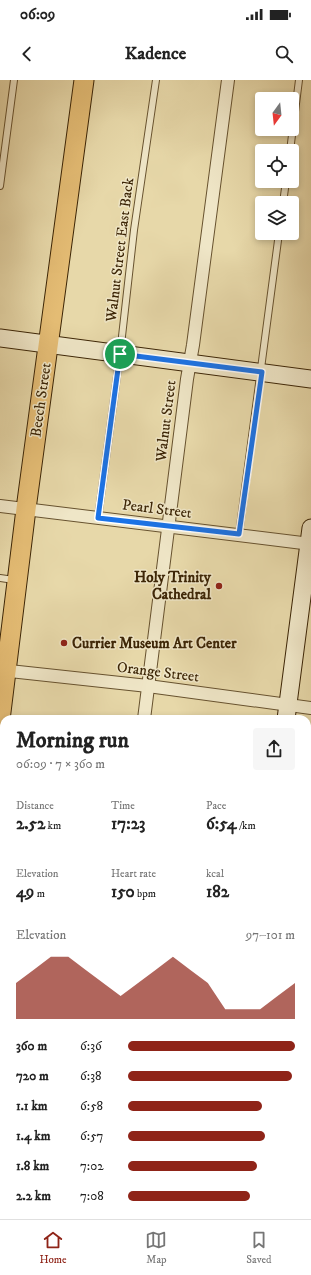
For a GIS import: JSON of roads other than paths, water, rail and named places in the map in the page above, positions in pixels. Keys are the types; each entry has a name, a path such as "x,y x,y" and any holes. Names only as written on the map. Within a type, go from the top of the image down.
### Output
{"main road":[{"name":"Beech Street","path":"0,715 9,579 26,509 84,80"},
{"path":"0,338 311,379"},
{"path":"287,712 310,539"}],"street":[{"name":"Walnut Street","path":"144,715 168,526 228,80"},
{"name":"Pearl Street","path":"0,506 239,534 310,539"},
{"name":"Orange Street","path":"3,670 148,686 287,712 311,708"}],"lane":[{"path":"0,186 14,80"},
{"name":"Walnut Street East Back","path":"98,518 120,354 134,230 156,80"},
{"path":"291,144 299,80"},
{"path":"239,534 262,372 278,240"}],"place":[{"name":"Holy Trinity Cathedral","path":"219,586"},
{"name":"Currier Museum Art Center","path":"64,643"}]}
